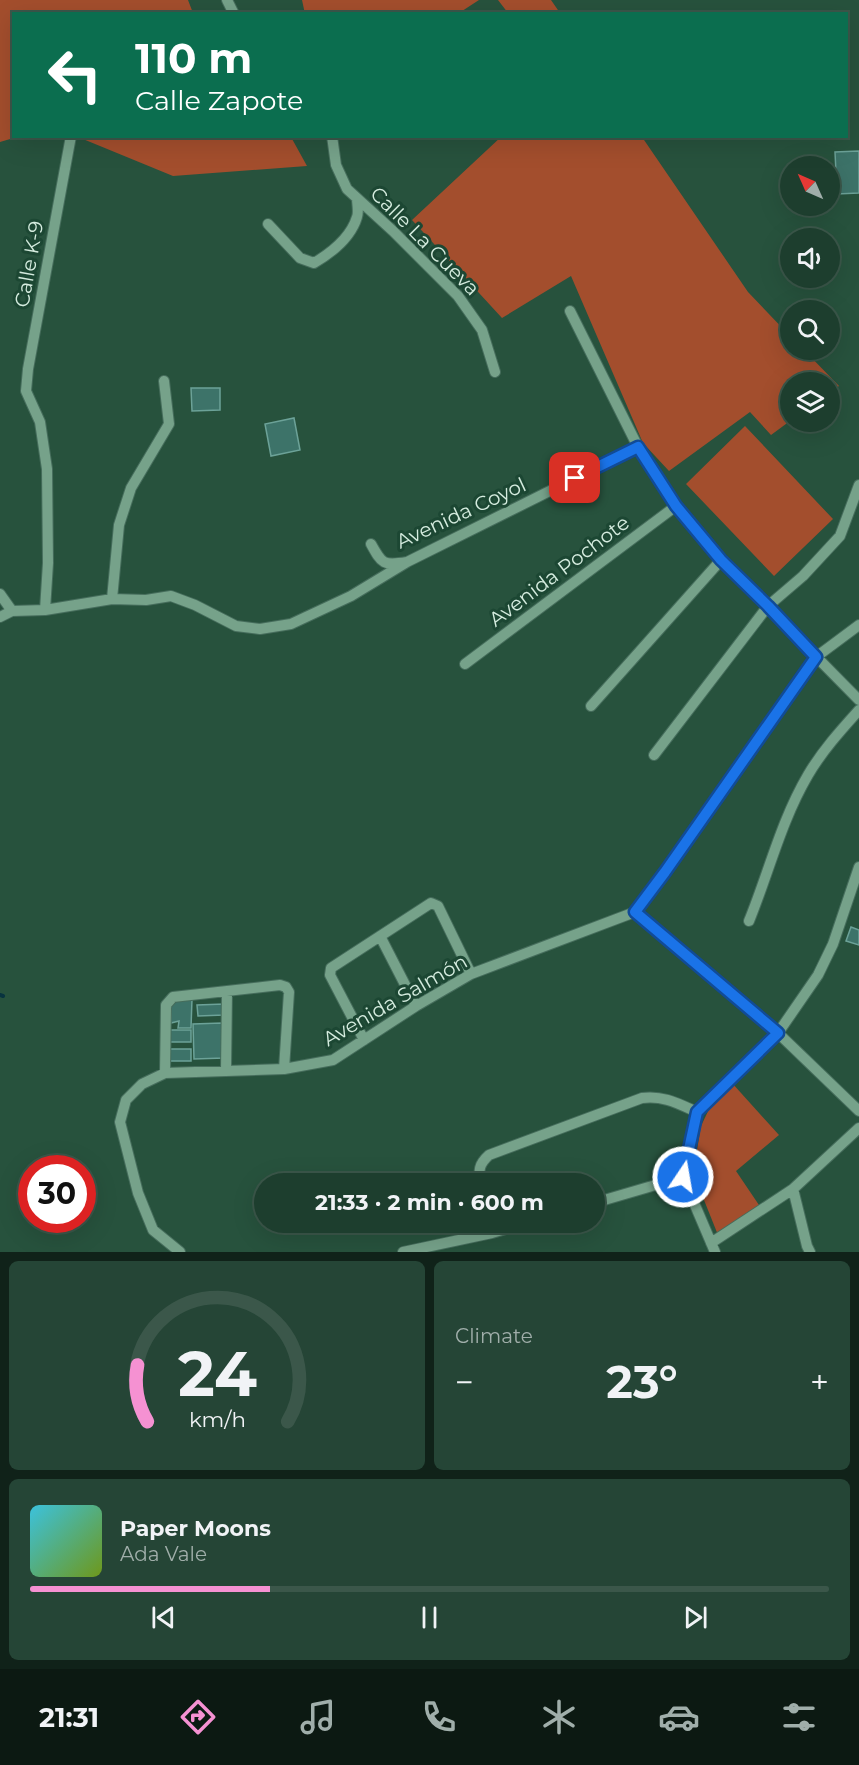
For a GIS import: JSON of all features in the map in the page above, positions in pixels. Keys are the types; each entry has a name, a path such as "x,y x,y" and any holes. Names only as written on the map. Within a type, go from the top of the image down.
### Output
{"street":[{"name":"Calle K-9","path":"45,610 48,563 47,470 40,422 26,391 28,369 71,138"},
{"name":"Calle La Cueva","path":"332,138 336,165 347,189 458,296 482,330 495,372"},
{"path":"268,224 300,258 314,263 347,237 358,216 357,198"},
{"path":"570,311 638,447 676,506 721,560 859,700"},
{"path":"111,598 119,525 128,497 169,424 164,381"},
{"name":"Avenida Coyol","path":"371,544 381,561 390,565 407,562 638,447"},
{"path":"654,755 768,606 803,576 840,536 859,485"},
{"name":"Avenida Pochote","path":"465,664 676,506"},
{"path":"591,706 721,560"},
{"path":"0,617 12,611 45,610 111,598 146,600 171,596 195,605 236,626 260,629 291,624 341,601 407,562"},
{"path":"0,594 12,611"},
{"path":"859,625 816,657 635,912 778,1033 859,1111"},
{"path":"749,921 791,806 824,750 859,710"},
{"path":"859,867 833,944 818,975 778,1033 697,1112 683,1177 713,1248 793,1189 859,1128"},
{"path":"364,1040 330,975 331,968 431,903 438,906 471,974"},
{"name":"Avenida Salmón","path":"180,1252 153,1230 138,1193 120,1122 126,1100 142,1084 165,1073 284,1069 333,1060 416,1006 471,974 635,912"},
{"path":"380,936 416,1006"},
{"path":"165,1073 166,1005 169,1000 173,997 280,986 286,987 289,992 284,1069"},
{"path":"226,1071 227,991"},
{"path":"478,1173 481,1162 489,1155 642,1098 654,1096 666,1099 697,1112"},
{"path":"605,1200 683,1177"},
{"path":"793,1189 810,1252"},
{"path":"403,1252 473,1233"}],"shaded area":[{"path":"0,0 188,0 193,12 12,12 14,138 0,142"},
{"path":"302,0 479,0 461,12 305,12"},
{"path":"498,0 551,0 559,12 507,12"},
{"path":"80,138 292,138 307,166 173,176"},
{"path":"500,138 643,138 748,292 780,326 780,360 814,360 825,372 780,372 780,428 771,435 750,412 669,471 643,443 571,276 502,318 412,220"},
{"path":"745,426 833,519 774,576 686,484"},
{"path":"732,1083 779,1135 736,1171 761,1208 718,1235 700,1190 695,1162 701,1126 711,1105"}],"building":[{"path":"859,151 859,193 840,194 840,156 835,156 835,152"},
{"path":"191,388 220,388 220,410 192,411"},
{"path":"294,418 300,450 271,456 265,424"},
{"path":"851,927 859,930 859,945 846,941"},
{"path":"171,999 192,999 191,1028 178,1028 179,1021 171,1023"},
{"path":"224,1004 224,1015 198,1016 197,1005"},
{"path":"222,1023 224,1058 194,1059 193,1024"},
{"path":"170,1030 191,1030 191,1042 170,1042"},
{"path":"170,1049 191,1049 191,1061 170,1061"}],"route":[{"path":"575,478 638,447 676,506 721,560 816,657 635,912 778,1033 697,1112 683,1177"}]}
